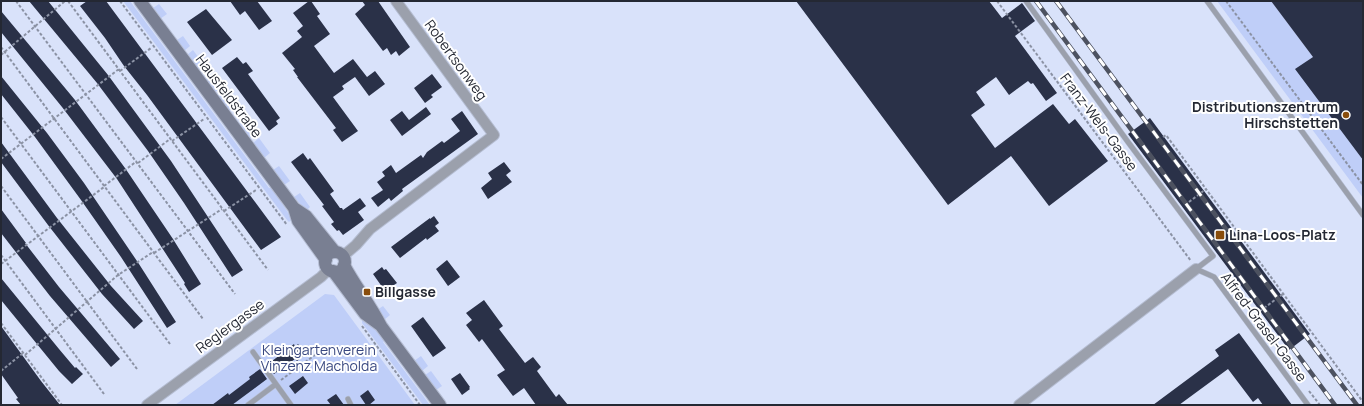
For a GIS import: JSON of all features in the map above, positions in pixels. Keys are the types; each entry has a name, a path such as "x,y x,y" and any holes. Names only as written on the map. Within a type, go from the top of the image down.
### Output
{"street":[{"name":"Hausfeldstraße","path":"140,1 294,208 306,216 335,262 351,278 374,311 381,326 440,405"},
{"name":"Robertsonweg","path":"335,262 356,245 370,229 494,135 396,1"},
{"name":"Reglergasse","path":"147,405 321,276 335,262"},
{"path":"1019,405 1196,269"}],"lane":[{"path":"1026,1 1213,256 1196,269"},
{"path":"1207,1 1363,215"},
{"name":"Alfred-Grasel-Gasse","path":"1196,269 1214,278 1308,405"},
{"path":"253,352 291,405"},
{"path":"248,405 276,384"},
{"path":"348,399 351,405"}],"path":[{"path":"16,1 235,294"},
{"path":"1,55 68,1 268,270"},
{"path":"120,1 291,230"},
{"name":"Franz-Wels-Gasse","path":"997,1 1186,255"},
{"path":"1226,1 1363,186"},
{"path":"1,47 203,319"},
{"path":"1,159 22,145 119,70 151,48"},
{"path":"1,117 170,344"},
{"path":"1,264 137,162 204,119"},
{"path":"1164,137 1166,135 1299,318 1363,402"},
{"path":"1,186 137,369"},
{"path":"1178,210 1206,189"},
{"path":"1,372 56,328 118,275 256,190"},
{"path":"1,255 104,394"},
{"path":"1256,314 1283,294"},
{"path":"1,323 62,405"},
{"path":"360,323 420,405"},
{"path":"276,384 323,349"},
{"path":"1310,392 1320,405"}],"green space":[{"path":"123,1 130,1 269,188 272,187 292,219 289,222 287,220"},
{"path":"1217,1 1271,1 1313,57 1296,69 1363,160 1363,198"},
{"path":"159,4 167,14 160,19 153,8"},
{"path":"183,36 190,46 184,51 177,40"},
{"path":"193,50 204,65 198,69 187,55"},
{"path":"211,73 221,87 215,92 204,78"},
{"path":"224,92 235,107 229,111 219,96"},
{"path":"245,120 256,134 250,139 239,124"},
{"path":"259,138 270,153 264,158 253,143"},
{"path":"279,166 290,181 284,185 273,170"},
{"path":"300,193 310,207 306,211 294,197"},
{"name":"Kleingartenverein Vinzenz Macholda","path":"325,294 334,295 415,405 175,405"},
{"path":"383,306 390,315 384,320 377,310"},
{"path":"364,320 375,328 385,341 383,342 430,405 423,405 362,323"},
{"path":"421,356 428,366 422,371 414,361"},
{"path":"431,371 442,386 436,390 425,375"}],"building":[{"path":"29,1 48,1 108,75 171,161 243,270 232,277 148,151 97,83"},
{"path":"87,1 106,1 281,237 261,250 80,6"},
{"path":"230,1 257,1 272,21 259,30 245,11 240,15"},
{"path":"311,1 320,14 317,16 330,34 314,46 334,73 353,59 367,77 375,71 385,84 369,96 355,77 342,86 344,89 333,97 358,131 342,142 333,130 336,128 297,77 293,70 295,69 282,53 302,37 297,31 303,26 293,13"},
{"path":"362,1 378,1 410,47 399,56 396,51 391,55 387,48 383,51 355,14 365,5"},
{"path":"796,1 989,1 1002,18 1022,3 1035,21 1015,36 1057,93 1046,101 1033,83 1031,84 1028,81 1009,95 996,77 976,92 985,105 971,115 995,148 1053,104 1069,124 1075,119 1108,161 1049,206 1011,156 948,205"},
{"name":"Distributionszentrum Hirschstetten","path":"1271,1 1363,1 1363,160 1295,69 1313,57"},
{"path":"206,9 232,40 212,55 187,22"},
{"path":"1,11 75,100 125,168 173,239 201,284 189,292 184,284 185,283 117,179 62,107 1,32"},
{"path":"237,57 243,64 246,62 253,71 248,74 280,118 276,121 278,124 269,131 222,68"},
{"path":"432,74 442,87 431,95 433,97 425,103 414,88"},
{"path":"1,76 47,133 84,183 176,322 167,328 121,257 81,200 35,137 1,94"},
{"path":"426,107 431,114 402,136 390,120 402,111 409,120"},
{"path":"462,111 478,134 402,189 403,191 391,201 389,198 378,207 371,198 383,190 377,182 385,176 382,172 391,165 396,173 421,155 423,158 427,152 442,141 444,143 460,131 451,119"},
{"path":"1150,118 1310,334 1289,350 1128,134"},
{"path":"1,142 57,218 111,286 143,321 134,329 102,294 1,162"},
{"path":"303,153 308,160 310,158 334,191 330,194 340,208 343,210 360,198 366,206 358,212 364,220 343,235 331,224 334,222 322,206 324,205 291,162"},
{"path":"504,162 511,171 506,175 512,182 488,199 481,188 492,179 488,173"},
{"path":"1,209 59,287 120,359 111,367 50,296 1,233"},
{"path":"434,216 439,223 435,226 439,231 427,240 426,238 400,258 391,247"},
{"path":"447,260 460,277 448,286 436,269"},
{"path":"382,267 384,270 386,269 397,283 385,291 373,274"},
{"path":"1,278 75,368 76,367 83,374 72,384 59,371 1,300"},
{"path":"484,300 503,326 499,329 525,363 533,357 541,367 537,371 556,397 559,394 568,405 536,405 524,388 513,396 497,375 505,370 482,339 479,342 466,325 472,320 466,313"},
{"path":"423,317 446,348 433,357 411,326"},
{"path":"1,326 60,405 21,405 16,399 18,398 1,374"},
{"path":"1239,333 1292,405 1263,405 1258,398 1253,402 1228,369 1179,405 1153,405 1219,356 1215,350"},
{"path":"294,344 295,347 298,344 306,354 297,361 295,359 274,374 267,365"},
{"path":"260,369 267,379 232,405 212,405 228,393 229,395 250,379 249,377"},
{"path":"460,373 470,387 470,389 462,395 451,379"},
{"path":"303,376 308,383 295,394 289,386"},
{"path":"368,390 375,400 369,405 366,405 360,396"},
{"path":"336,394 344,405 331,405 327,400"}],"railway":[{"path":"1036,1 1335,405"},
{"path":"1056,1 1357,405"}],"place":[{"name":"Distributionszentrum Hirschstetten","path":"1346,115"},
{"name":"Lina-Loos-Platz","path":"1220,235"},
{"name":"Billgasse","path":"367,292"}]}
